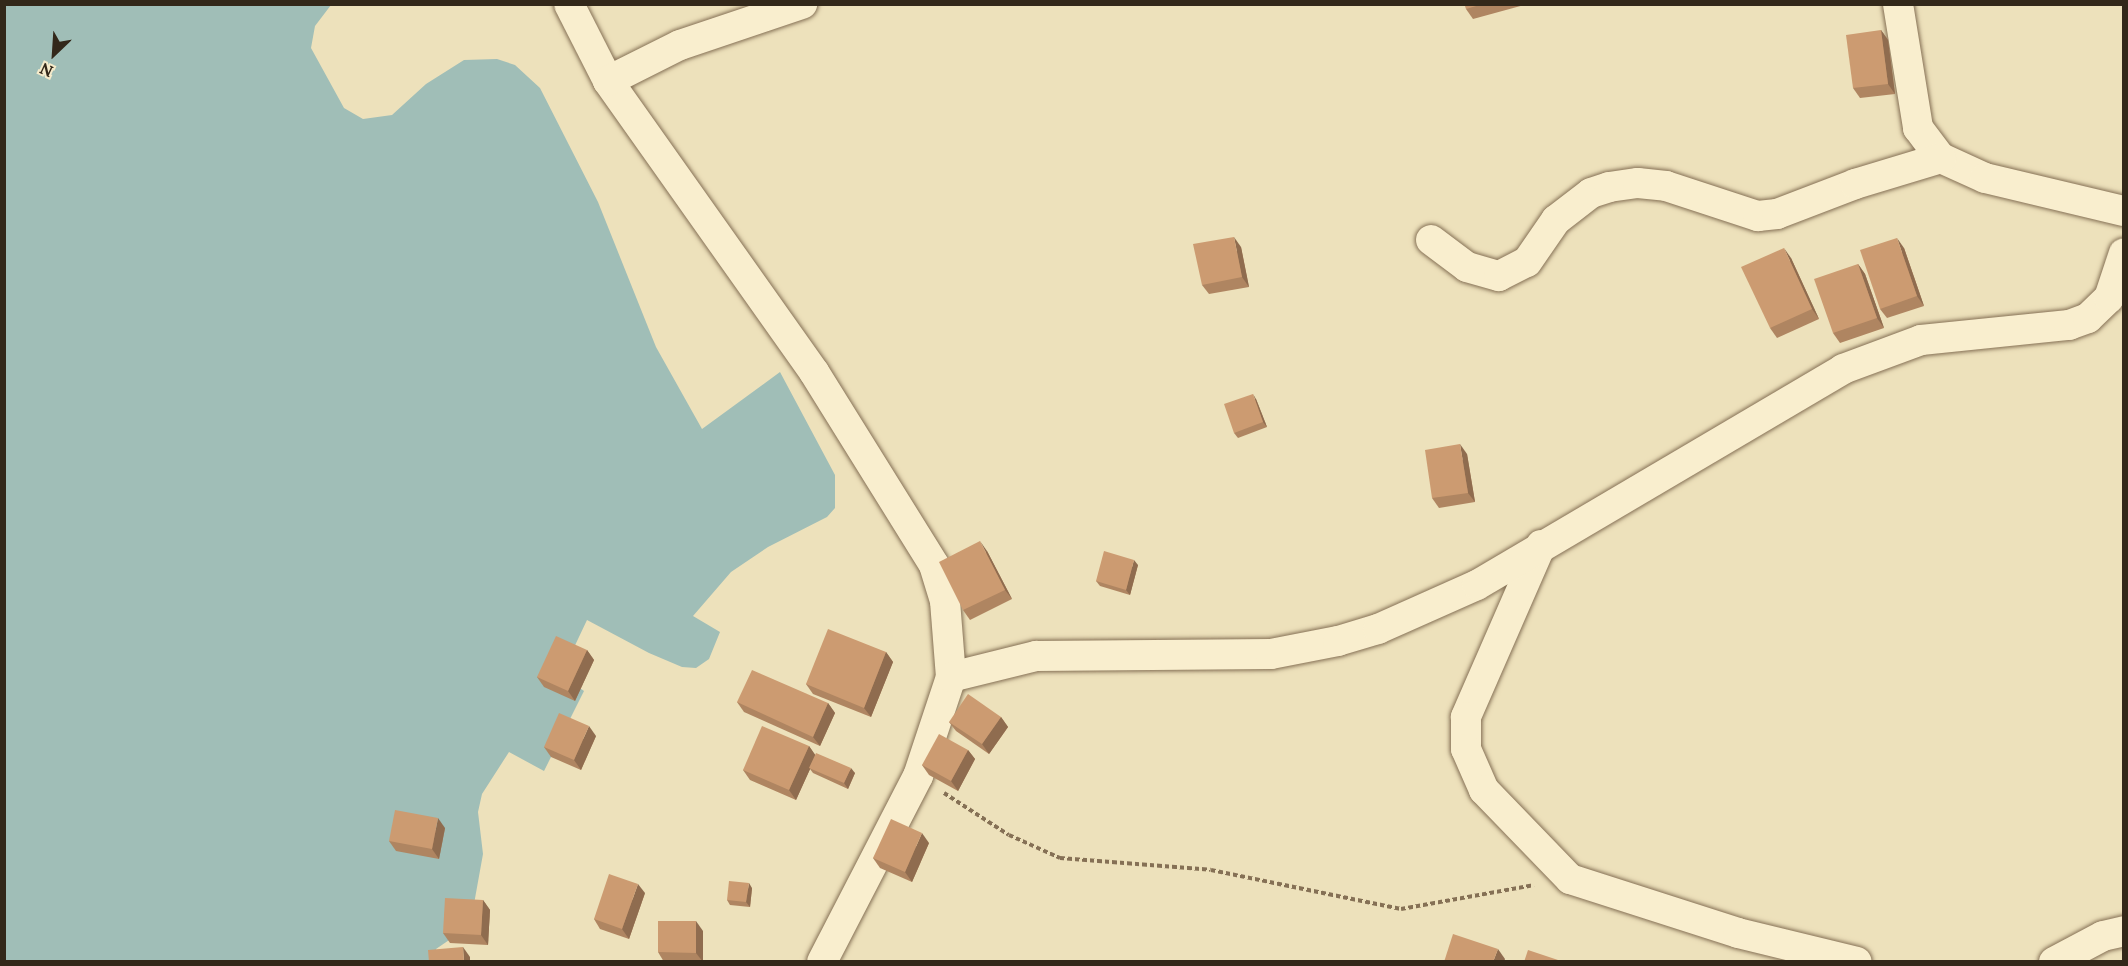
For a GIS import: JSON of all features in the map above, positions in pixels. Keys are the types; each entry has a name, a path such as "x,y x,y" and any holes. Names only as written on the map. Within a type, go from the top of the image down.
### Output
{"street":[{"path":"569,4 608,81 814,372 934,565 945,601 951,677 918,777 822,962"},
{"path":"608,81 680,45 802,4"},
{"path":"1898,4 1918,128 1941,158 1985,178 2124,211"},
{"path":"1431,240 1467,267 1499,276 1527,262 1556,220 1591,194 1609,187 1638,183 1666,186 1758,216 1777,214 1855,184 1941,158"},
{"path":"951,677 1036,656 1271,654 1338,641 1448,599 1540,545 1670,474 1843,369 1921,340 2069,325 2088,318 2109,298 2124,254"},
{"path":"1540,545 1477,686 1466,717 1466,749 1484,790 1570,879 1738,933 1857,962"},
{"path":"2054,962 2103,936 2124,931"}],"path":[{"path":"918,777 1010,836 1060,858 1211,870 1401,909 1570,879"}],"water":[{"path":"5,5 331,5 315,26 311,48 344,108 363,119 392,115 426,84 464,60 497,59 515,65 540,88 598,202 656,347 702,429 780,372 835,475 835,508 827,517 768,547 731,572 693,616 720,632 709,659 696,668 682,667 649,653 587,620 561,675 584,691 544,771 509,752 482,794 478,812 483,854 472,915 455,936 436,949 438,961 5,962"}],"building":[{"path":"1465,4 1483,4 1466,9"},
{"path":"1881,30 1888,84 1853,88 1846,35"},
{"path":"1234,237 1242,277 1202,285 1193,244"},
{"path":"1897,238 1917,296 1880,309 1860,250"},
{"path":"1784,248 1812,309 1770,328 1741,267"},
{"path":"1858,264 1877,318 1833,333 1814,279"},
{"path":"1253,394 1263,422 1234,433 1224,404"},
{"path":"1460,444 1468,493 1432,498 1425,450"},
{"path":"980,541 1005,590 963,610 939,562"},
{"path":"1104,551 1134,560 1126,590 1096,581"},
{"path":"828,629 886,652 864,708 806,684"},
{"path":"556,636 587,650 568,691 537,677"},
{"path":"752,670 828,703 813,737 737,702"},
{"path":"968,694 1001,717 982,744 949,722"},
{"path":"559,713 589,726 574,760 544,747"},
{"path":"762,726 809,746 789,790 743,770"},
{"path":"939,734 968,750 951,781 922,765"},
{"path":"816,753 851,768 844,783 809,768"},
{"path":"395,810 438,818 432,849 389,841"},
{"path":"891,819 922,833 905,872 873,858"},
{"path":"609,874 638,884 622,929 594,919"},
{"path":"729,881 749,883 746,902 727,900"},
{"path":"445,898 483,900 481,935 443,933"},
{"path":"658,921 696,921 696,953 658,952"},
{"path":"1453,934 1498,949 1493,962 1444,962"},
{"path":"463,947 464,962 429,962 428,950"},
{"path":"1528,950 1561,961 1561,962 1524,962"}]}
